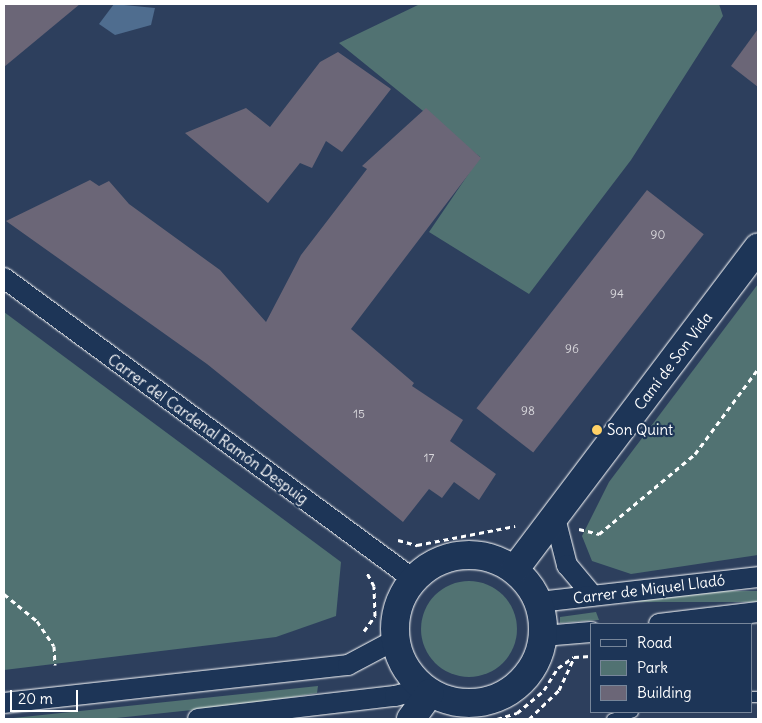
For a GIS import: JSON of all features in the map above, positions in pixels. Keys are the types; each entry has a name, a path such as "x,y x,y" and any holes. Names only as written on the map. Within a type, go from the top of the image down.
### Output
{"street":[{"name":"Camí de Son Vida","path":"515,569 565,523 758,248"},
{"name":"Carrer del Cardenal Ramón Despuig","path":"4,278 412,579"},
{"path":"565,523 566,565 593,596"},
{"path":"481,554 515,569 539,602 543,636 535,664 515,688 488,701 458,703 428,691 406,670 395,640 397,608 412,579 443,558 481,554"},
{"name":"Carrer de Miquel Lladó","path":"539,602 758,577"},
{"path":"667,623 758,612"},
{"path":"543,636 587,641"},
{"path":"4,703 348,665 395,640"},
{"path":"198,719 428,691"},
{"path":"411,719 428,691"},
{"path":"248,714 276,719"}],"lane":[{"path":"612,719 630,713"}],"path":[{"path":"565,523 599,534 695,454 758,369"},
{"path":"359,638 375,616 374,586 367,573 388,538 417,545 520,522"},
{"path":"565,523 575,538"},
{"path":"4,594 37,621 54,646 55,665"},
{"path":"529,719 559,690 574,657 587,641"},
{"path":"497,719 516,713 544,690 558,668 574,657 590,656"}],"green space":[{"path":"420,4 719,4 723,16 631,160 529,294 429,232 480,157 339,43"},
{"path":"758,284 758,555 631,574 592,561 582,536 609,482"},
{"path":"4,312 341,562 336,616 276,637 4,670"},
{"path":"469,581 487,584 503,595 514,611 517,629 514,647 503,663 487,674 469,677 451,674 435,663 424,647 421,629 424,611 435,595 451,584"},
{"path":"615,591 758,591 758,602 615,602"},
{"path":"596,612 599,620 560,623 560,617"},
{"path":"318,686 317,693 259,703 107,719 4,719"}],"water":[{"path":"114,4 155,8 151,25 115,35 99,24"}],"building":[{"path":"4,4 80,4 4,67"},
{"path":"758,29 758,87 731,66"},
{"path":"338,52 391,89 342,152 326,141 312,168 300,163 268,203 185,133 246,108 270,127 320,62"},
{"path":"426,108 481,158 351,329 414,383 412,386 463,420 450,441 496,474 479,500 454,482 442,498 429,489 403,522 207,364 6,221 90,180 99,186 109,181 129,204 220,270 266,322 301,255 367,169 362,166"},
{"path":"647,190 704,234 533,453 476,408"}],"place":[{"name":"Son Quint","path":"597,430"}]}
